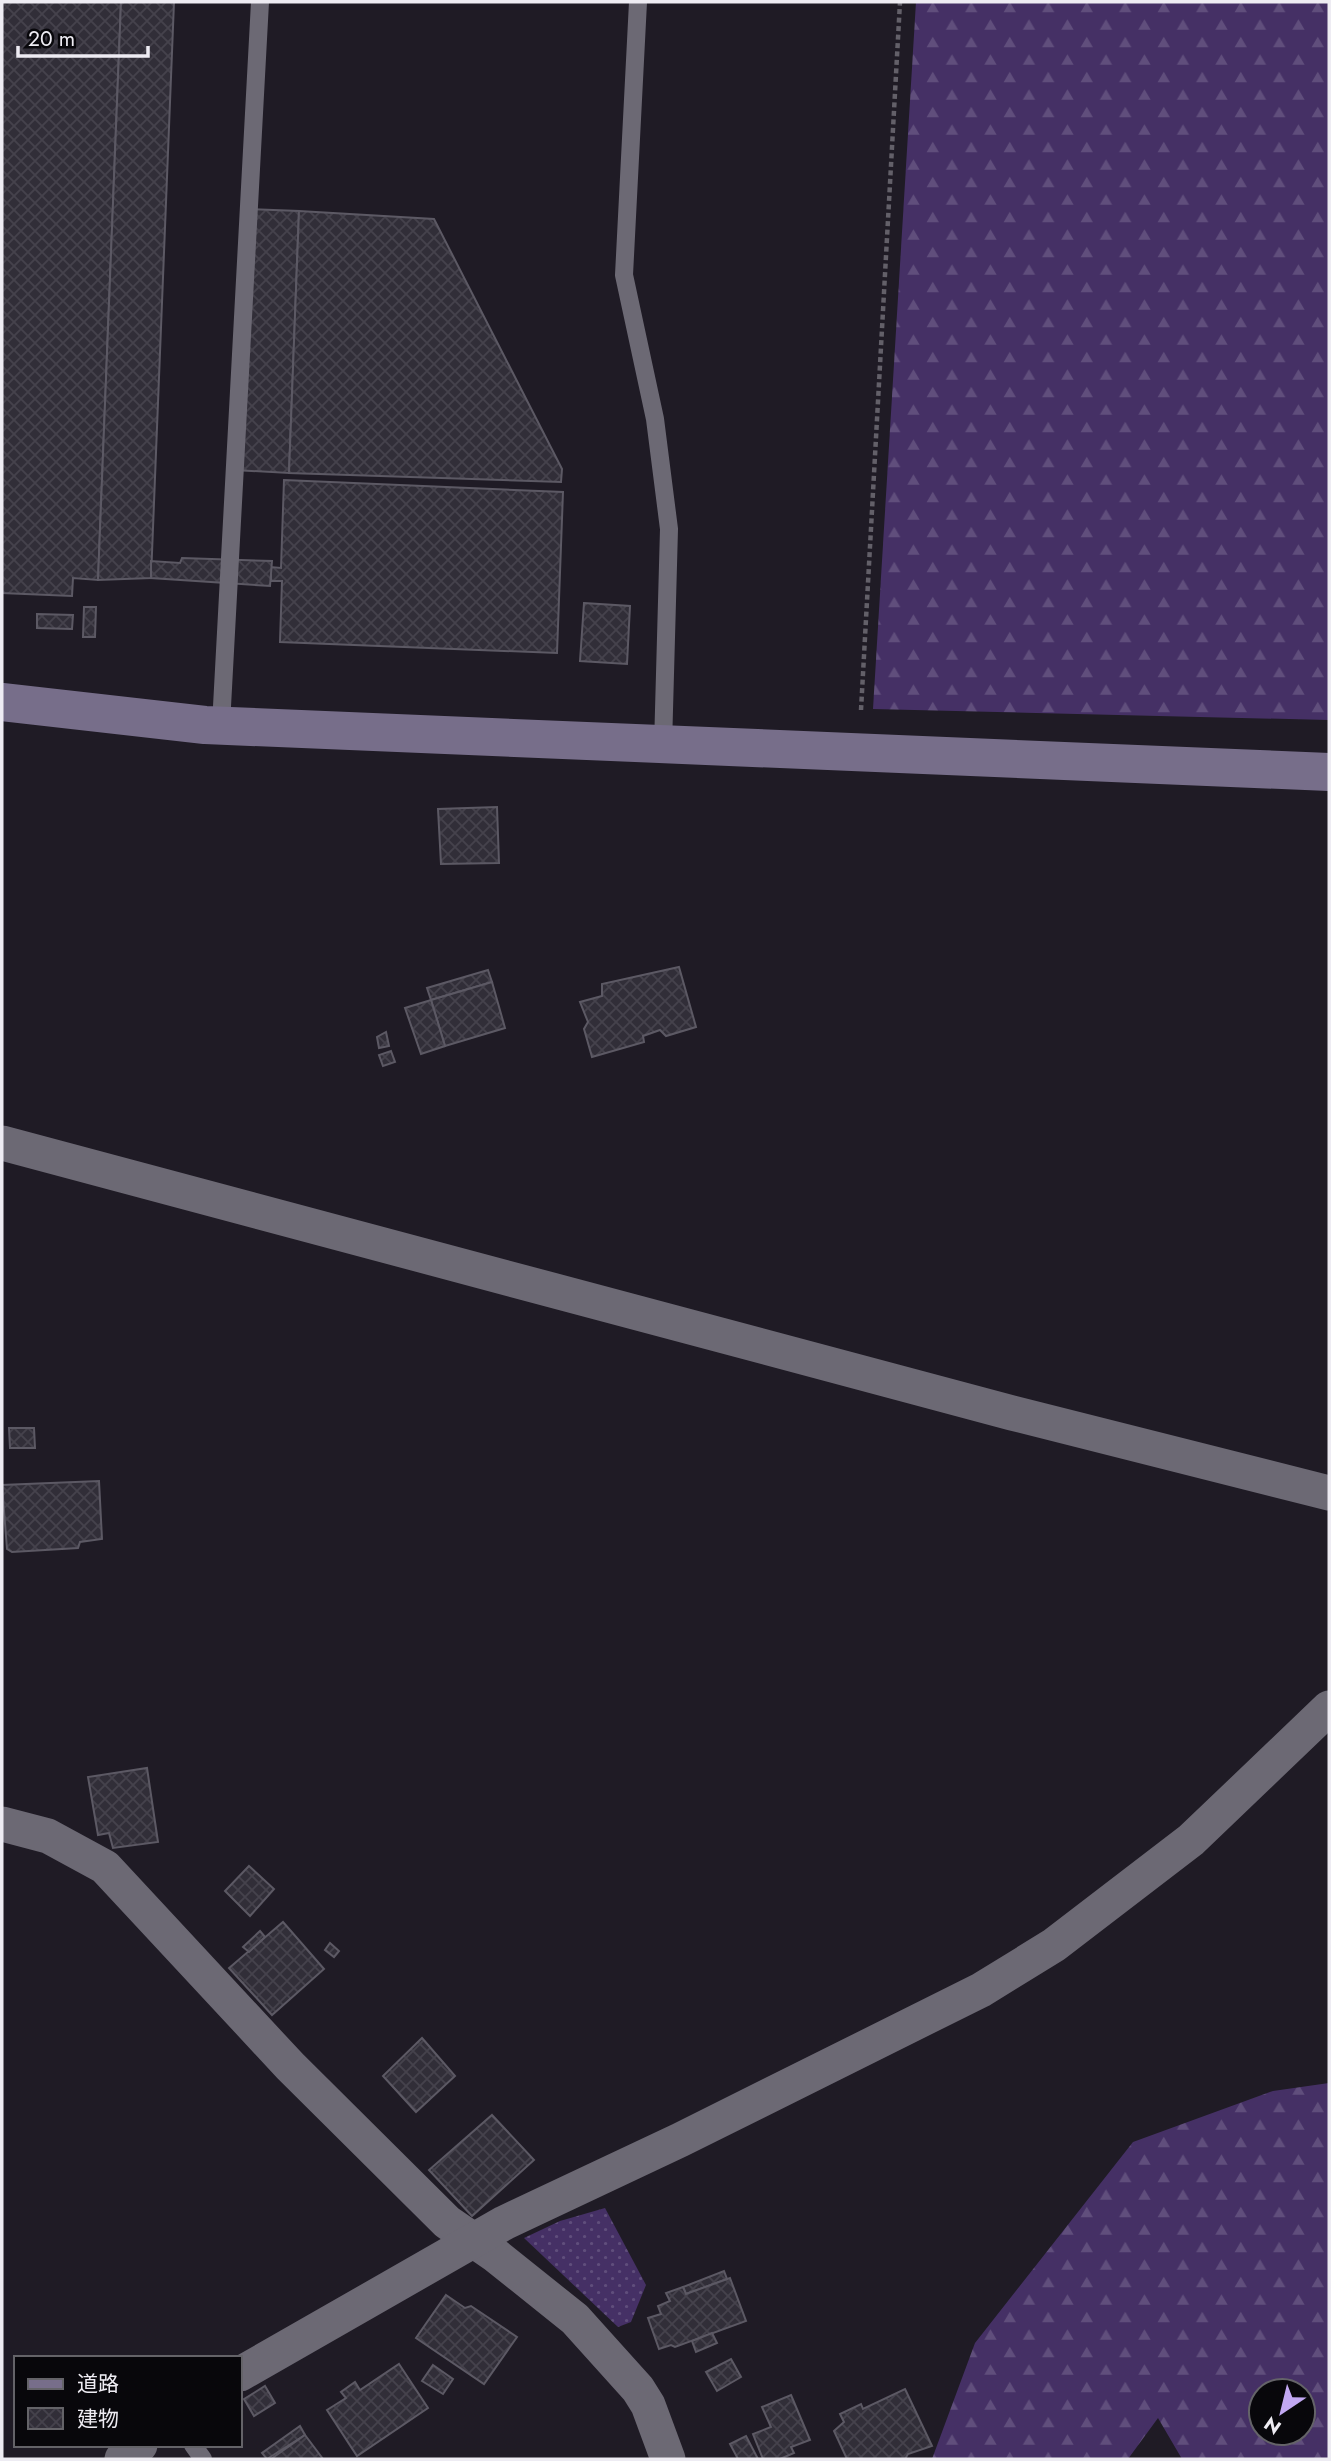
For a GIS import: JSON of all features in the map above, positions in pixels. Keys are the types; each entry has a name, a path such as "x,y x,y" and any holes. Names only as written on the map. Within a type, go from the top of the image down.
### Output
{"street":[{"path":"2,702 221,725 663,746 1329,772"},
{"path":"2,1143 1012,1413 1329,1493"},
{"path":"242,2373 473,2239 981,1990 1054,1945 1191,1840 1329,1708"},
{"path":"2,1824 48,1836 105,1867 290,2066 447,2222 473,2239 575,2319 619,2366 648,2405 668,2459"},
{"path":"122,2459 137,2447"}],"lane":[{"path":"221,725 260,2"},
{"path":"638,2 624,275 654,419 669,529 663,746"}],"path":[{"path":"861,753 900,2"}],"green space":[{"path":"916,2 1329,2 1329,720 873,709"},
{"path":"1329,2083 1329,2459 1182,2459 1158,2418 1128,2459 932,2459 975,2343 1133,2142 1273,2091"},
{"path":"605,2208 646,2285 631,2322 618,2327 524,2238 560,2221"}],"building":[{"path":"2,2 121,2 98,580 73,578 72,596 2,593"},
{"path":"121,2 174,2 151,578 98,580"},
{"path":"245,209 299,211 289,473 234,470"},
{"path":"299,211 434,219 562,469 561,482 289,473"},
{"path":"284,480 563,492 557,653 280,642 282,581 271,581 271,567 281,568"},
{"path":"182,558 272,561 270,586 151,578 151,561 180,563"},
{"path":"584,603 630,606 627,664 580,661"},
{"path":"84,607 96,607 95,637 83,637"},
{"path":"37,614 73,615 72,629 37,628"},
{"path":"497,807 499,863 441,864 438,809"},
{"path":"679,967 696,1027 666,1036 660,1030 643,1036 644,1042 592,1057 584,1029 588,1022 580,1002 602,996 602,984"},
{"path":"488,970 492,982 431,1000 427,988"},
{"path":"492,982 505,1028 445,1046 431,1000"},
{"path":"431,1000 445,1046 421,1054 405,1008"},
{"path":"386,1032 389,1046 379,1048 377,1037"},
{"path":"391,1051 395,1062 383,1066 379,1055"},
{"path":"9,1428 34,1428 35,1448 10,1448"},
{"path":"99,1481 102,1539 80,1542 78,1548 12,1552 7,1549 2,1485"},
{"path":"147,1768 158,1842 113,1848 109,1833 98,1835 88,1777"},
{"path":"249,1866 274,1889 250,1916 225,1891"},
{"path":"283,1922 324,1969 272,2015 229,1968"},
{"path":"260,1931 265,1937 249,1952 243,1947"},
{"path":"330,1943 339,1951 334,1957 325,1950"},
{"path":"422,2038 455,2076 416,2112 383,2076"},
{"path":"492,2115 534,2160 472,2216 429,2170"},
{"path":"724,2271 727,2279 686,2294 683,2287"},
{"path":"730,2278 746,2321 675,2347 671,2345 659,2349 648,2318 661,2314 658,2306 670,2301 666,2293 683,2287 686,2294"},
{"path":"446,2295 465,2308 471,2306 517,2337 484,2384 416,2338"},
{"path":"712,2333 717,2343 696,2352 692,2341"},
{"path":"731,2359 741,2377 717,2391 706,2372"},
{"path":"399,2364 428,2408 357,2456 327,2410 346,2398 341,2392 355,2382 360,2390"},
{"path":"433,2365 453,2379 443,2394 422,2381"},
{"path":"265,2386 275,2403 254,2416 244,2399"},
{"path":"905,2389 932,2446 908,2454 905,2459 847,2459 834,2431 844,2422 840,2414 861,2404 863,2409"},
{"path":"791,2395 810,2440 791,2447 794,2453 780,2459 763,2459 753,2434 771,2427 762,2407"},
{"path":"300,2426 305,2435 267,2459 262,2453"},
{"path":"305,2435 323,2459 271,2459"},
{"path":"746,2436 758,2459 738,2459 730,2444"}]}
